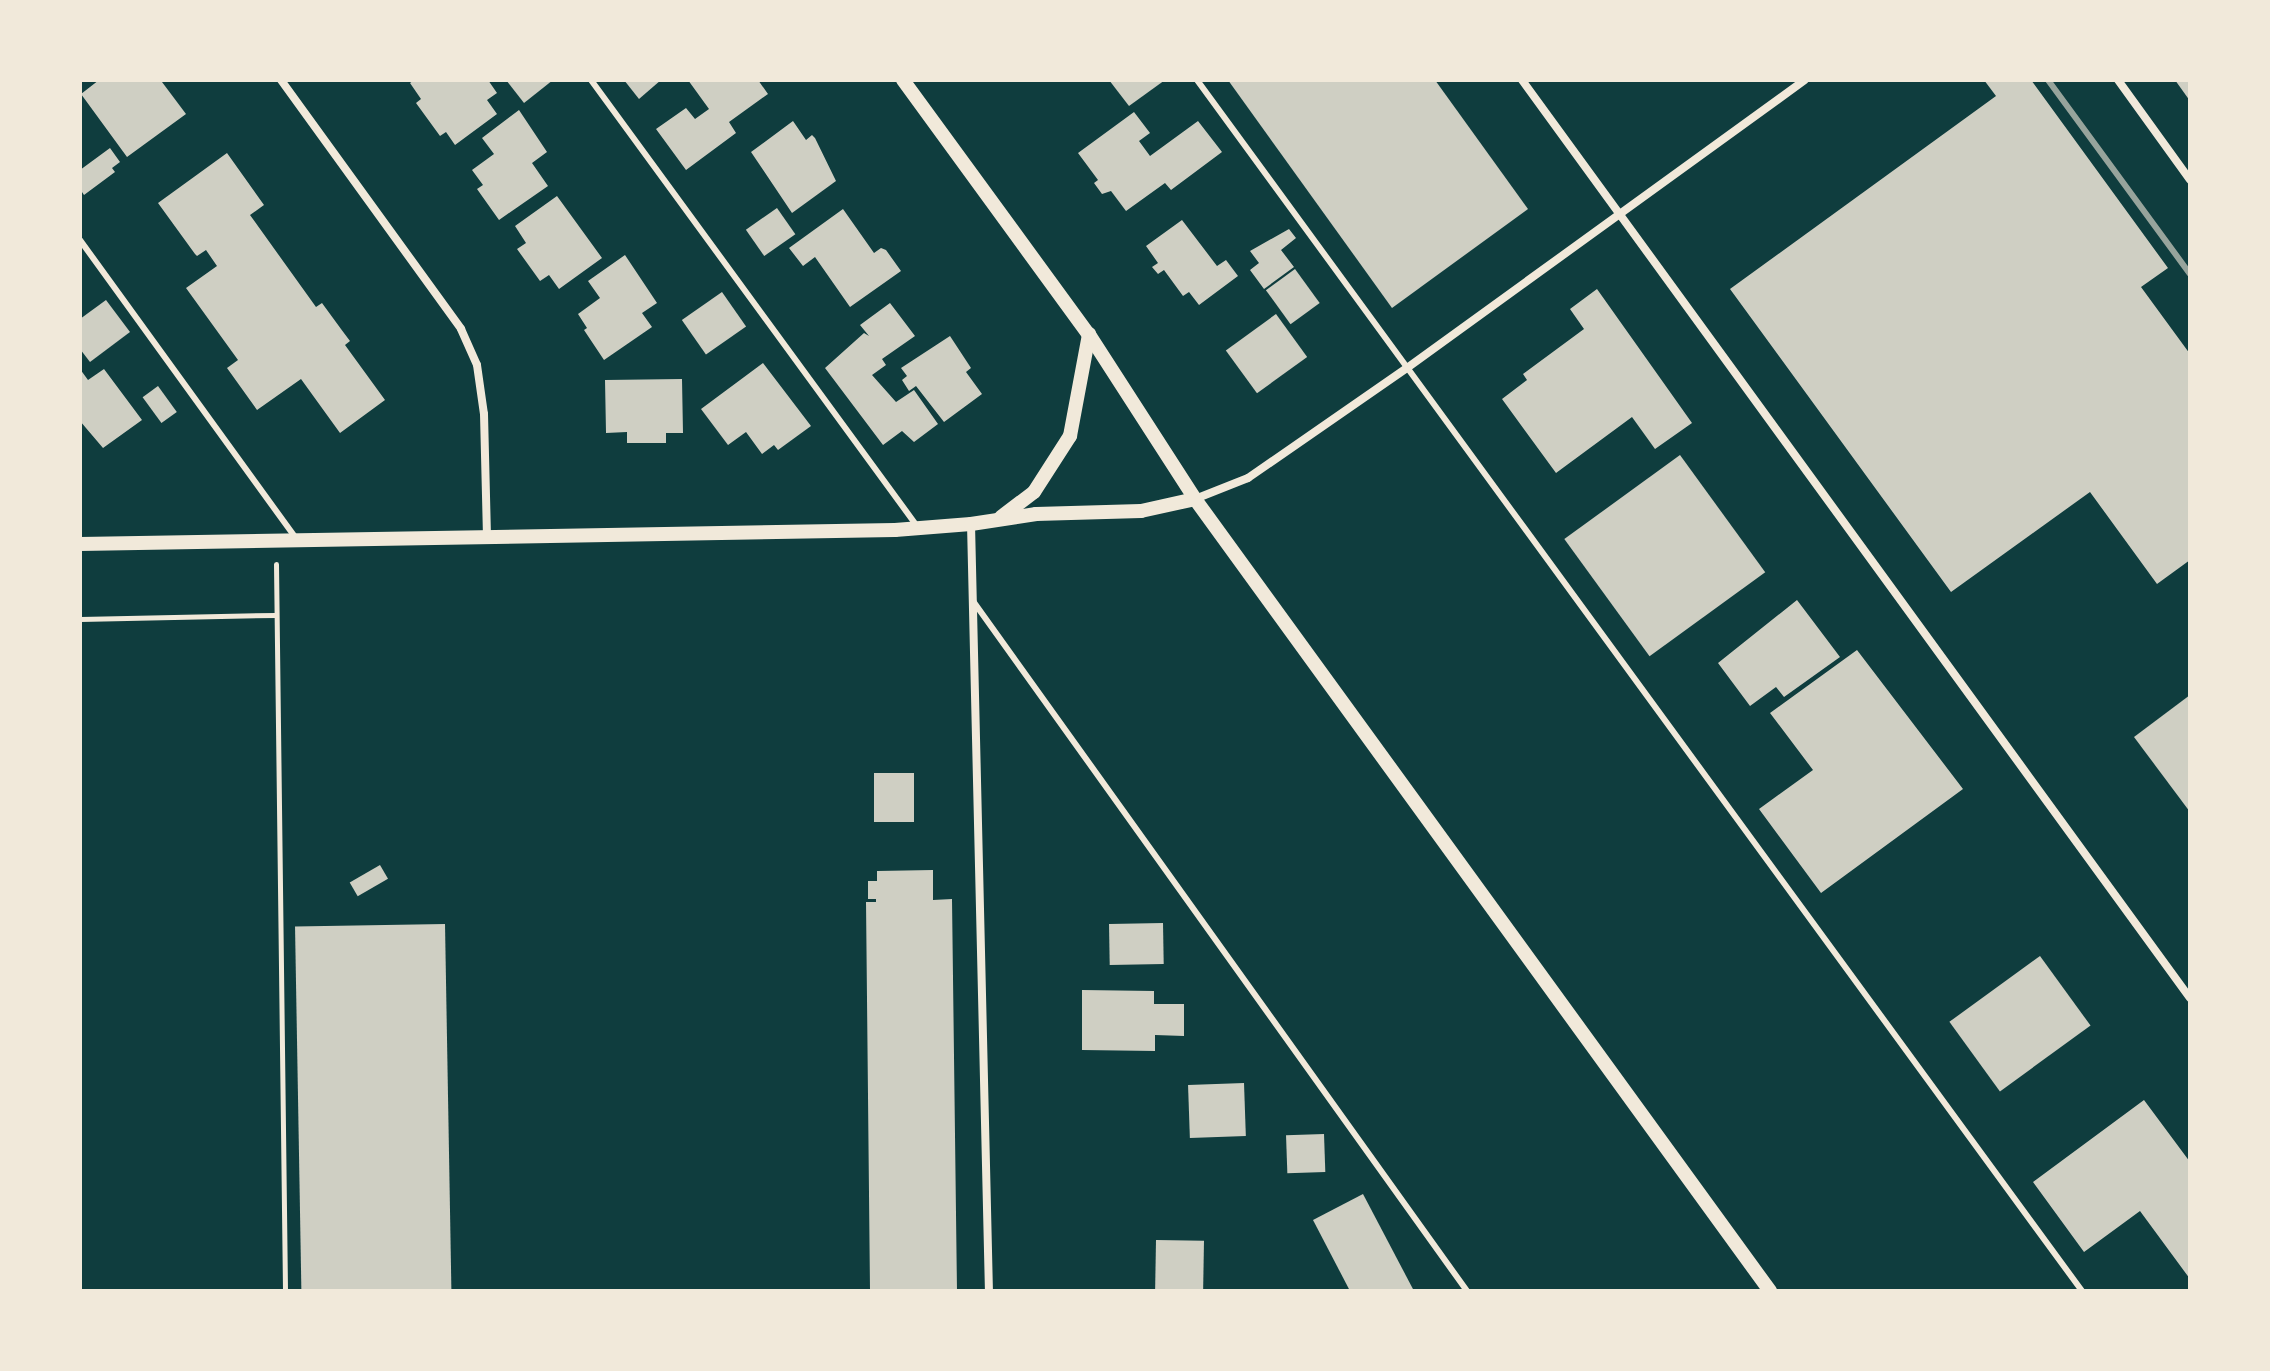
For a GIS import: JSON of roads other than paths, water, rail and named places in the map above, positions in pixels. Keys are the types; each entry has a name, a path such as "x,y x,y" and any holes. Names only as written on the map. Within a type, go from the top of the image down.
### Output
{"street":[{"path":"281,80 461,329 477,365 484,414 487,535"},
{"path":"903,80 1089,334 1195,499 1770,1291"},
{"path":"1522,80 2190,998"},
{"path":"80,544 919,528 971,524 999,518 1141,511 1195,499 1248,478 1407,368 1805,80"},
{"path":"2118,80 2190,180"},
{"path":"999,518 1034,492 1070,436 1089,334"},
{"path":"971,524 989,1291"}],"lane":[{"path":"591,80 919,528"},
{"path":"1197,80 2082,1291"},
{"path":"80,240 296,538"},
{"path":"973,601 1467,1291"}],"railway":[{"path":"2048,80 2190,274"}]}
